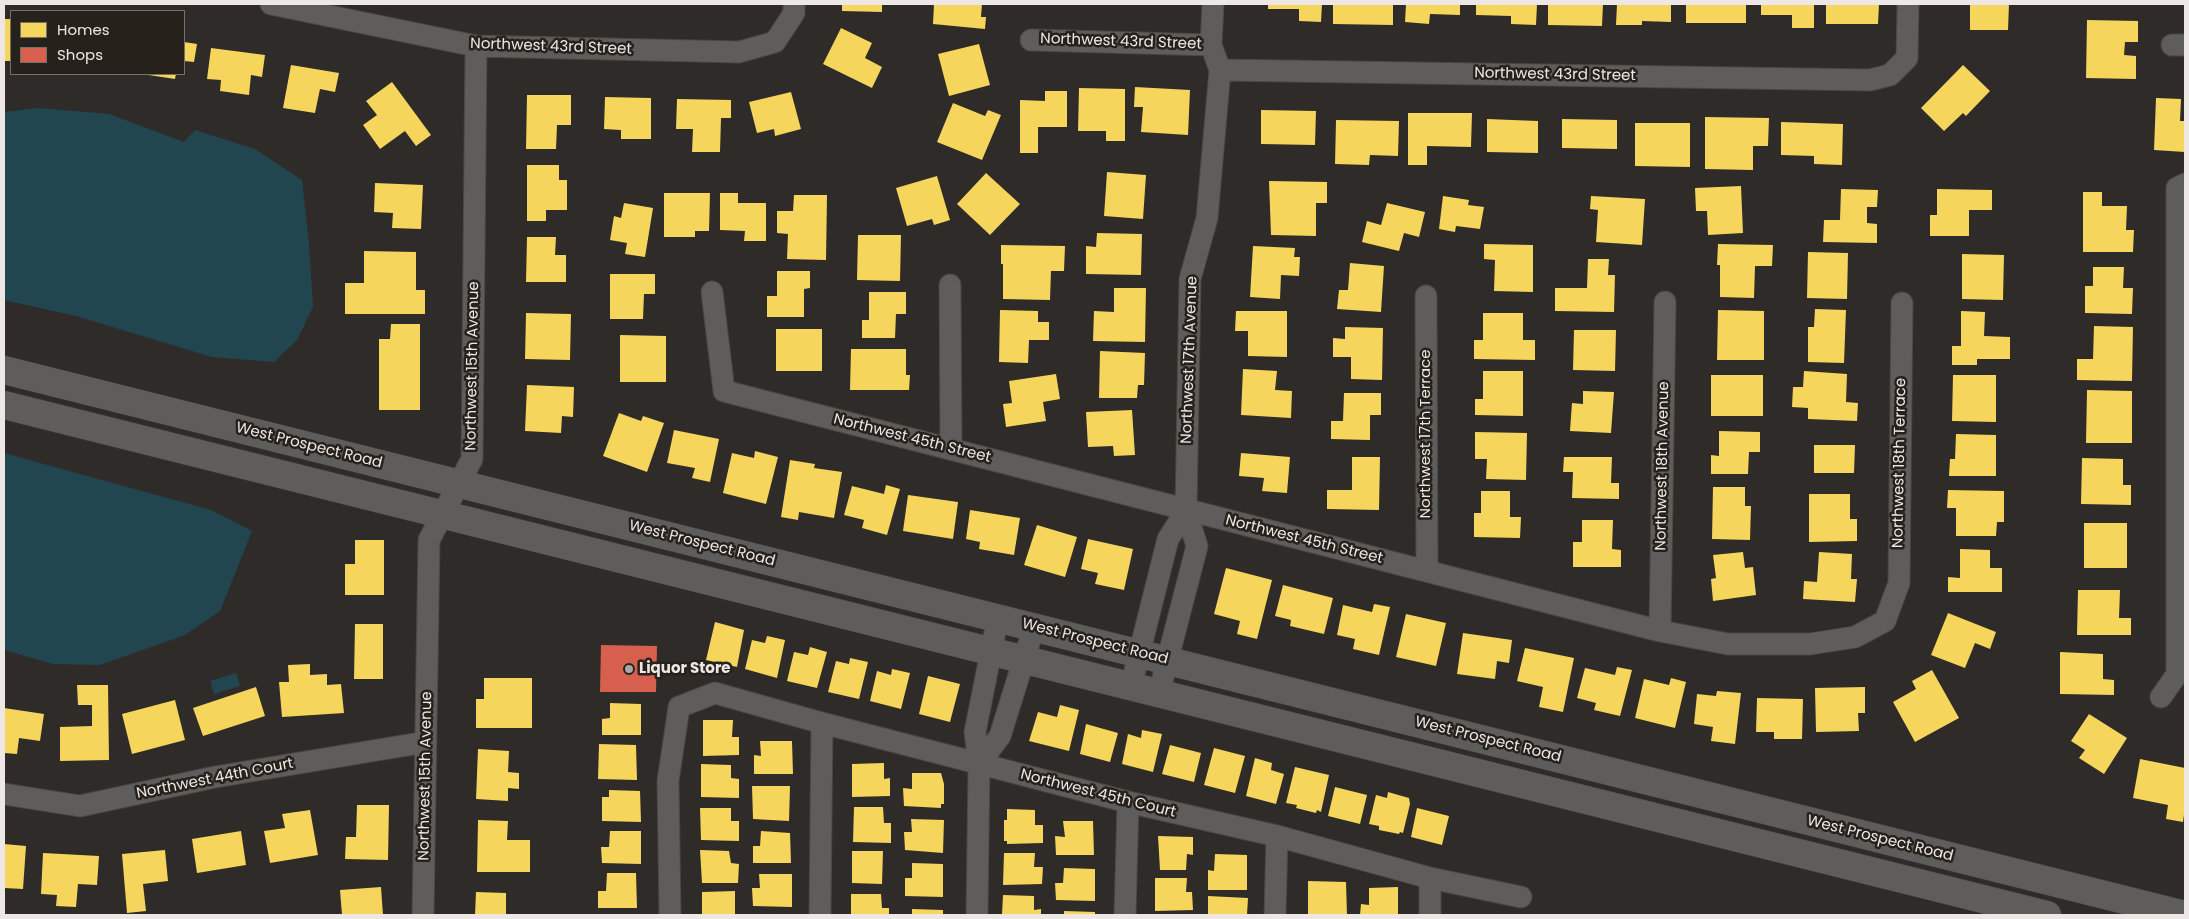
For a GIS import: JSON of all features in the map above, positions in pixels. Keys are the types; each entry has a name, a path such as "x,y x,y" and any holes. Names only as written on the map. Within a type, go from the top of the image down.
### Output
{"main road":[{"name":"West Prospect Road","path":"4,370 2185,915"},
{"path":"4,405 2047,915"}],"street":[{"name":"Northwest 43rd Street","path":"271,4 476,46 739,52 775,42 794,13 794,4"},
{"name":"Northwest 17th Avenue","path":"1159,693 1197,546 1186,511 1190,279 1207,218 1220,70 1211,45 1213,4"},
{"name":"Northwest 43rd Street","path":"1220,70 1870,80 1890,75 1907,58 1908,4"},
{"name":"Northwest 43rd Street","path":"1031,40 1211,45"},
{"name":"Northwest 15th Avenue","path":"423,915 429,540 472,458 476,46"},
{"path":"2161,697 2177,674 2181,186"},
{"path":"950,285 951,449"},
{"name":"Northwest 45th Street","path":"712,292 724,391 1186,511 1660,630 1728,644 1810,644 1855,637 1885,622"},
{"name":"Northwest 17th Terrace","path":"1426,296 1427,571"},
{"name":"Northwest 18th Avenue","path":"1660,630 1665,302"},
{"name":"Northwest 18th Terrace","path":"1885,622 1899,583 1902,303"},
{"path":"1131,686 1168,539 1186,511"},
{"path":"977,915 980,764 975,732 998,617"},
{"path":"980,764 1000,736 1034,627"},
{"name":"Northwest 45th Court","path":"670,915 668,781 679,707 715,693 822,724 1128,802 1277,836 1430,878 1520,897"},
{"path":"820,915 822,724"},
{"name":"Northwest 44th Court","path":"4,794 80,806 215,776 426,742"},
{"path":"1125,915 1128,802"},
{"path":"1275,915 1277,836"},
{"path":"1430,878 1430,915"}],"water":[{"path":"38,108 109,114 184,142 195,130 255,149 302,180 309,243 313,307 297,340 274,362 212,357 76,316 4,300 4,112"},
{"path":"4,453 211,510 252,531 220,611 185,635 100,665 53,664 4,650"},
{"path":"236,673 240,686 214,694 210,681"}],"building: Homes":[{"path":"842,4 882,4 882,12 842,11"},
{"path":"934,4 982,4 981,17 986,17 985,29 933,24"},
{"path":"1268,4 1322,4 1321,22 1299,21 1299,9 1268,9"},
{"path":"1333,4 1393,4 1393,25 1333,24"},
{"path":"1406,4 1460,4 1460,15 1430,14 1429,24 1405,22"},
{"path":"1476,4 1537,4 1536,25 1511,24 1511,16 1476,15"},
{"path":"1548,4 1603,4 1602,26 1548,25"},
{"path":"1617,4 1671,4 1671,22 1642,21 1642,25 1616,25"},
{"path":"1686,4 1746,4 1746,23 1686,23"},
{"path":"1761,4 1814,4 1814,28 1792,28 1792,15 1761,15"},
{"path":"1826,4 1879,4 1878,24 1826,24"},
{"path":"1970,4 2009,4 2008,30 1970,30"},
{"path":"4,19 10,19 10,61 4,61"},
{"path":"2087,20 2138,21 2138,42 2125,42 2124,55 2136,56 2136,79 2086,78"},
{"path":"841,28 872,43 865,58 882,67 872,88 823,64"},
{"path":"185,42 197,44 194,62 185,61"},
{"path":"979,44 990,85 949,96 938,54"},
{"path":"211,48 265,55 262,77 251,75 249,95 220,91 221,80 207,79"},
{"path":"291,65 339,73 335,92 320,89 315,113 283,108"},
{"path":"1963,65 1990,91 1966,116 1963,113 1944,131 1921,108"},
{"path":"149,75 176,75 175,79"},
{"path":"392,82 431,135 416,146 405,131 380,149 363,125 377,115 366,101"},
{"path":"1135,87 1190,90 1188,135 1141,132 1143,107 1134,107"},
{"path":"1079,88 1125,89 1125,141 1106,141 1106,131 1078,131"},
{"path":"1045,91 1067,91 1067,127 1038,127 1038,153 1020,153 1020,100 1045,101"},
{"path":"791,92 801,129 775,136 774,129 757,133 749,102"},
{"path":"527,95 571,95 571,125 557,125 556,149 526,149"},
{"path":"605,97 651,98 651,139 621,139 621,130 604,129"},
{"path":"2156,98 2181,99 2180,121 2185,121 2185,152 2154,150"},
{"path":"677,99 731,100 731,118 721,118 720,152 692,152 693,129 676,129"},
{"path":"953,103 985,116 988,110 1001,115 982,160 937,142"},
{"path":"1261,110 1316,111 1315,145 1261,144"},
{"path":"1408,113 1472,113 1471,147 1427,146 1427,165 1408,165"},
{"path":"1705,117 1769,118 1768,146 1753,146 1753,170 1705,169"},
{"path":"1487,119 1538,121 1538,153 1487,152"},
{"path":"1562,119 1617,120 1617,149 1562,148"},
{"path":"1336,120 1399,121 1398,156 1370,155 1369,165 1335,164"},
{"path":"1781,122 1843,124 1842,165 1814,164 1814,156 1781,155"},
{"path":"1635,123 1690,123 1690,167 1635,166"},
{"path":"527,165 559,165 559,180 567,180 567,210 546,210 546,221 527,221"},
{"path":"1107,172 1146,175 1143,219 1104,216"},
{"path":"986,173 1020,204 990,235 957,204"},
{"path":"937,176 950,220 934,225 932,219 907,226 896,188"},
{"path":"1269,181 1327,182 1327,203 1316,203 1316,236 1271,235"},
{"path":"375,183 423,185 421,229 392,228 393,213 374,212"},
{"path":"1741,186 1743,233 1708,235 1707,211 1696,211 1695,188"},
{"path":"1841,189 1878,190 1877,207 1867,207 1867,223 1877,224 1877,243 1823,242 1824,220 1840,220"},
{"path":"1937,189 1992,190 1992,210 1969,210 1969,236 1930,236 1930,215 1937,215"},
{"path":"2083,192 2102,192 2102,206 2127,206 2126,230 2134,230 2133,252 2083,252"},
{"path":"664,193 710,193 709,231 695,231 695,237 664,237"},
{"path":"720,193 738,193 738,203 766,203 766,241 744,241 745,231 720,230"},
{"path":"794,195 827,195 826,260 787,259 788,234 777,233 777,211 793,211"},
{"path":"1443,196 1469,200 1468,205 1484,207 1480,229 1456,226 1455,232 1439,229"},
{"path":"1591,196 1645,199 1642,245 1596,242 1598,210 1590,209"},
{"path":"624,203 653,208 645,257 625,254 627,243 610,240 614,216 621,218"},
{"path":"1387,203 1425,212 1419,237 1404,233 1399,251 1362,242 1367,221 1381,225"},
{"path":"1097,233 1142,234 1141,275 1086,274 1086,246 1096,247"},
{"path":"858,235 901,235 900,281 857,280"},
{"path":"527,237 556,237 555,255 566,255 566,282 526,282"},
{"path":"1484,244 1533,245 1533,292 1494,291 1495,260 1484,259"},
{"path":"1718,244 1773,245 1772,266 1755,266 1754,298 1720,297 1720,265 1717,265"},
{"path":"1001,245 1065,246 1064,271 1051,271 1050,300 1003,299"},
{"path":"1253,246 1295,248 1294,257 1300,257 1299,276 1281,275 1280,299 1250,297"},
{"path":"364,251 416,252 416,290 425,290 425,314 345,314 345,283 364,283"},
{"path":"1808,252 1848,253 1847,299 1807,298"},
{"path":"1962,254 2004,255 2003,300 1962,299"},
{"path":"1588,259 1609,259 1608,275 1615,275 1614,312 1555,311 1555,288 1587,288"},
{"path":"1350,263 1384,266 1381,312 1337,309 1339,290 1348,290"},
{"path":"2093,267 2124,267 2123,288 2133,288 2132,314 2085,313 2085,286 2093,286"},
{"path":"777,271 810,271 810,288 804,289 804,317 767,317 767,296 777,296"},
{"path":"610,274 655,274 655,294 644,294 643,319 610,319"},
{"path":"1114,288 1146,288 1145,342 1093,341 1094,311 1114,312"},
{"path":"869,292 906,292 906,314 896,314 895,338 862,338 862,320 869,320"},
{"path":"1815,309 1846,310 1844,363 1808,362 1808,327 1814,327"},
{"path":"1000,310 1038,311 1038,322 1049,322 1049,340 1029,340 1028,363 999,362"},
{"path":"1718,310 1764,311 1764,360 1717,360"},
{"path":"1236,311 1287,311 1287,357 1248,356 1248,331 1235,331"},
{"path":"1961,311 1985,312 1984,336 2010,337 2010,359 1977,359 1977,365 1952,365 1952,346 1961,346"},
{"path":"526,313 571,314 570,360 525,359"},
{"path":"1483,313 1523,313 1523,340 1535,340 1535,360 1474,359 1474,340 1483,340"},
{"path":"391,324 420,324 420,410 379,410 379,339 390,339"},
{"path":"2094,326 2133,327 2132,381 2077,380 2077,359 2093,359"},
{"path":"1345,327 1383,328 1382,380 1351,379 1351,357 1333,357 1333,338 1345,339"},
{"path":"776,329 822,329 822,371 776,371"},
{"path":"1574,330 1616,330 1615,371 1573,370"},
{"path":"620,335 666,336 666,382 620,382"},
{"path":"851,349 906,349 906,375 910,375 909,390 850,390"},
{"path":"1100,351 1145,353 1144,385 1138,385 1137,398 1099,398"},
{"path":"1243,369 1277,371 1275,390 1292,391 1291,418 1241,415"},
{"path":"1483,371 1523,371 1523,416 1475,415 1475,399 1483,399"},
{"path":"1804,371 1847,374 1846,402 1858,403 1857,421 1808,419 1808,408 1792,407 1793,387 1803,387"},
{"path":"1056,374 1060,399 1043,402 1046,421 1006,427 1003,404 1012,403 1009,381"},
{"path":"1711,375 1763,375 1763,416 1711,416"},
{"path":"1953,375 1996,375 1996,422 1952,421"},
{"path":"527,385 574,387 573,417 562,416 561,433 525,431"},
{"path":"2087,390 2132,391 2132,443 2086,443"},
{"path":"1583,391 1614,392 1611,433 1570,431 1572,403 1583,404"},
{"path":"1344,393 1381,393 1381,415 1370,415 1370,440 1331,439 1331,421 1343,421"},
{"path":"1132,410 1135,455 1114,456 1113,446 1088,447 1086,412"},
{"path":"619,413 641,421 643,416 664,423 647,472 603,456"},
{"path":"674,430 719,439 710,482 692,478 695,468 667,463"},
{"path":"1719,431 1760,432 1760,452 1749,452 1748,474 1711,474 1711,455 1719,456"},
{"path":"1475,432 1527,433 1526,480 1486,479 1487,459 1475,459"},
{"path":"1956,434 1996,435 1996,476 1949,476 1950,459 1955,459"},
{"path":"1814,445 1855,445 1854,473 1814,473"},
{"path":"755,451 778,457 766,504 723,493 732,453 754,458"},
{"path":"1241,453 1290,457 1287,493 1262,491 1264,478 1239,476"},
{"path":"1352,457 1380,457 1379,510 1327,509 1327,490 1352,490"},
{"path":"1564,457 1612,457 1611,483 1619,483 1619,499 1572,498 1573,472 1563,472"},
{"path":"2082,458 2123,459 2123,485 2131,485 2131,505 2081,504"},
{"path":"790,460 815,464 814,468 842,472 834,518 799,512 798,520 781,517"},
{"path":"886,485 900,489 887,535 862,528 864,520 844,515 852,486 884,494"},
{"path":"1713,487 1745,487 1745,506 1751,506 1750,540 1712,539"},
{"path":"1948,490 2004,491 2004,522 1997,522 1996,536 1956,536 1956,508 1947,508"},
{"path":"1481,491 1510,491 1510,517 1521,517 1520,538 1474,537 1474,513 1481,513"},
{"path":"1809,494 1850,494 1850,519 1857,519 1857,541 1809,542"},
{"path":"908,495 958,502 953,539 903,531"},
{"path":"970,510 1020,518 1014,555 979,549 980,542 966,539"},
{"path":"1582,520 1613,520 1612,549 1621,550 1621,567 1573,567 1573,542 1582,542"},
{"path":"2084,523 2127,523 2127,568 2084,568"},
{"path":"1037,525 1077,537 1065,577 1024,565"},
{"path":"1088,539 1133,549 1124,590 1095,584 1098,573 1081,569"},
{"path":"355,540 384,540 384,595 345,595 345,564 355,564"},
{"path":"1960,549 1990,550 1990,568 2002,568 2002,592 1948,592 1948,577 1960,578"},
{"path":"1743,552 1745,568 1753,567 1756,595 1713,601 1711,579 1716,578 1713,555"},
{"path":"1819,552 1852,554 1851,579 1857,579 1855,602 1803,599 1804,581 1817,582"},
{"path":"1226,568 1272,580 1257,639 1237,634 1240,621 1214,614"},
{"path":"1283,585 1333,598 1324,634 1290,626 1291,620 1275,616"},
{"path":"2078,590 2120,590 2119,618 2131,618 2131,635 2077,635"},
{"path":"1374,604 1390,607 1379,655 1353,649 1355,639 1337,635 1343,605 1372,612"},
{"path":"1948,613 1996,632 1990,649 1975,643 1965,668 1931,655"},
{"path":"1406,614 1446,623 1436,666 1396,657"},
{"path":"715,622 744,630 737,667 706,660"},
{"path":"355,624 383,624 383,679 354,679"},
{"path":"1463,633 1512,640 1509,663 1497,661 1495,679 1457,674"},
{"path":"767,636 785,640 777,678 745,669 752,640 765,643"},
{"path":"810,647 827,652 817,688 787,681 794,652 808,655"},
{"path":"1525,648 1574,658 1563,712 1539,707 1543,687 1517,681"},
{"path":"2060,652 2103,654 2103,679 2114,680 2114,695 2060,694"},
{"path":"850,658 868,662 859,699 828,692 836,661 849,664"},
{"path":"310,664 310,675 327,674 327,685 341,684 344,713 282,717 279,682 289,682 288,665"},
{"path":"1617,667 1632,670 1620,716 1594,710 1596,703 1577,698 1585,668 1615,675"},
{"path":"892,669 910,673 901,709 870,701 877,671 891,675"},
{"path":"1932,670 1959,718 1915,742 1893,702 1916,689 1912,681"},
{"path":"928,676 960,684 950,722 919,714"},
{"path":"484,678 532,678 532,728 476,728 476,699 484,699"},
{"path":"1671,678 1686,682 1675,728 1635,718 1644,679 1669,685"},
{"path":"77,685 108,685 109,760 60,761 60,727 92,726 92,705 78,705"},
{"path":"256,687 265,716 203,736 193,708"},
{"path":"1865,687 1865,713 1858,713 1859,731 1816,732 1815,688"},
{"path":"1717,691 1741,693 1735,744 1711,741 1713,727 1694,724 1697,694 1716,696"},
{"path":"1757,698 1803,699 1802,739 1774,739 1774,732 1756,732"},
{"path":"175,700 185,740 132,754 122,714"},
{"path":"610,703 641,704 641,735 602,735 602,719 610,718"},
{"path":"1060,705 1079,710 1069,751 1029,741 1038,712 1057,717"},
{"path":"4,708 44,714 40,741 19,738 17,754 4,753"},
{"path":"2089,714 2127,738 2104,774 2079,758 2085,750 2071,741"},
{"path":"703,720 733,720 732,737 739,737 739,755 703,756"},
{"path":"1086,724 1118,733 1110,762 1080,754"},
{"path":"1142,730 1162,734 1153,772 1122,764 1128,734 1141,738"},
{"path":"760,741 792,741 793,774 754,774 754,755 761,756"},
{"path":"599,744 636,745 637,780 598,779"},
{"path":"1170,745 1201,753 1194,782 1162,774"},
{"path":"1214,748 1245,756 1235,793 1204,785"},
{"path":"478,749 509,751 508,772 519,773 519,789 508,788 508,801 476,799"},
{"path":"1255,758 1272,763 1271,770 1284,774 1276,804 1246,796"},
{"path":"2140,759 2185,768 2183,822 2166,819 2168,805 2133,798"},
{"path":"884,763 884,779 890,778 890,796 852,797 852,764"},
{"path":"701,764 731,765 731,778 739,779 739,798 701,797"},
{"path":"1295,767 1329,775 1321,812 1317,810 1316,813 1296,808 1297,805 1286,803"},
{"path":"912,773 941,773 944,784 944,804 941,804 941,808 904,806 903,788 912,789"},
{"path":"752,786 790,786 789,821 753,819"},
{"path":"1335,787 1367,795 1360,824 1328,816"},
{"path":"609,790 640,791 641,822 602,821 602,797 609,797"},
{"path":"1388,792 1409,798 1410,804 1403,833 1379,830 1379,826 1369,824 1376,795 1387,798"},
{"path":"357,805 389,805 388,860 345,859 346,837 356,837"},
{"path":"854,807 883,807 884,823 891,823 891,843 853,842"},
{"path":"700,808 731,808 731,821 739,821 739,841 701,840"},
{"path":"1417,808 1449,816 1442,845 1411,837"},
{"path":"1007,809 1035,810 1035,825 1043,825 1043,843 1007,844 1007,841 1004,841 1004,820 1007,820"},
{"path":"310,810 318,855 270,863 264,831 285,828 282,814"},
{"path":"911,819 944,820 943,853 905,850 904,832 912,832"},
{"path":"478,820 508,821 507,840 530,840 530,872 477,872"},
{"path":"1063,821 1093,821 1094,855 1056,855 1055,836 1065,837"},
{"path":"241,831 246,865 197,873 192,839"},
{"path":"610,831 641,831 641,864 602,863 601,847 609,847"},
{"path":"761,831 790,833 791,863 753,863 753,846 760,846"},
{"path":"1158,836 1193,837 1193,855 1187,854 1186,870 1160,870"},
{"path":"4,844 26,846 23,889 4,888"},
{"path":"165,850 168,881 143,884 146,911 127,913 122,854"},
{"path":"700,850 729,851 731,863 739,864 738,883 702,883"},
{"path":"852,851 883,851 882,884 852,883"},
{"path":"43,853 99,856 97,885 78,884 76,907 56,906 57,895 41,894"},
{"path":"1004,853 1035,853 1034,867 1043,867 1042,884 1003,885"},
{"path":"1215,854 1247,855 1247,890 1208,890 1208,870 1214,871"},
{"path":"912,863 943,864 943,897 905,896 905,878 912,878"},
{"path":"1064,868 1095,869 1095,901 1056,900 1055,883 1063,883"},
{"path":"607,873 636,873 637,908 598,908 598,891 606,891"},
{"path":"759,874 792,874 792,907 753,906 752,888 760,888"},
{"path":"1155,878 1187,878 1186,892 1192,892 1193,910 1155,911"},
{"path":"1308,881 1346,882 1347,915 1308,914"},
{"path":"381,887 383,915 342,915 340,890"},
{"path":"1398,887 1398,915 1360,915 1361,904 1369,905 1369,888"},
{"path":"735,891 735,915 702,915 702,892"},
{"path":"476,892 506,893 506,915 475,915"},
{"path":"851,894 881,894 882,908 889,908 889,915 851,915"},
{"path":"1003,895 1034,896 1034,910 1041,909 1041,915 1002,915"},
{"path":"1208,896 1248,898 1247,915 1208,915"},
{"path":"912,909 943,910 943,915 912,915"},
{"path":"1064,911 1095,912 1095,915 1064,915"}],"building: Shops":[{"name":"Liquor Store","path":"601,645 657,646 656,692 600,692"}],"place":[{"name":"Liquor Store","path":"629,669"}]}
